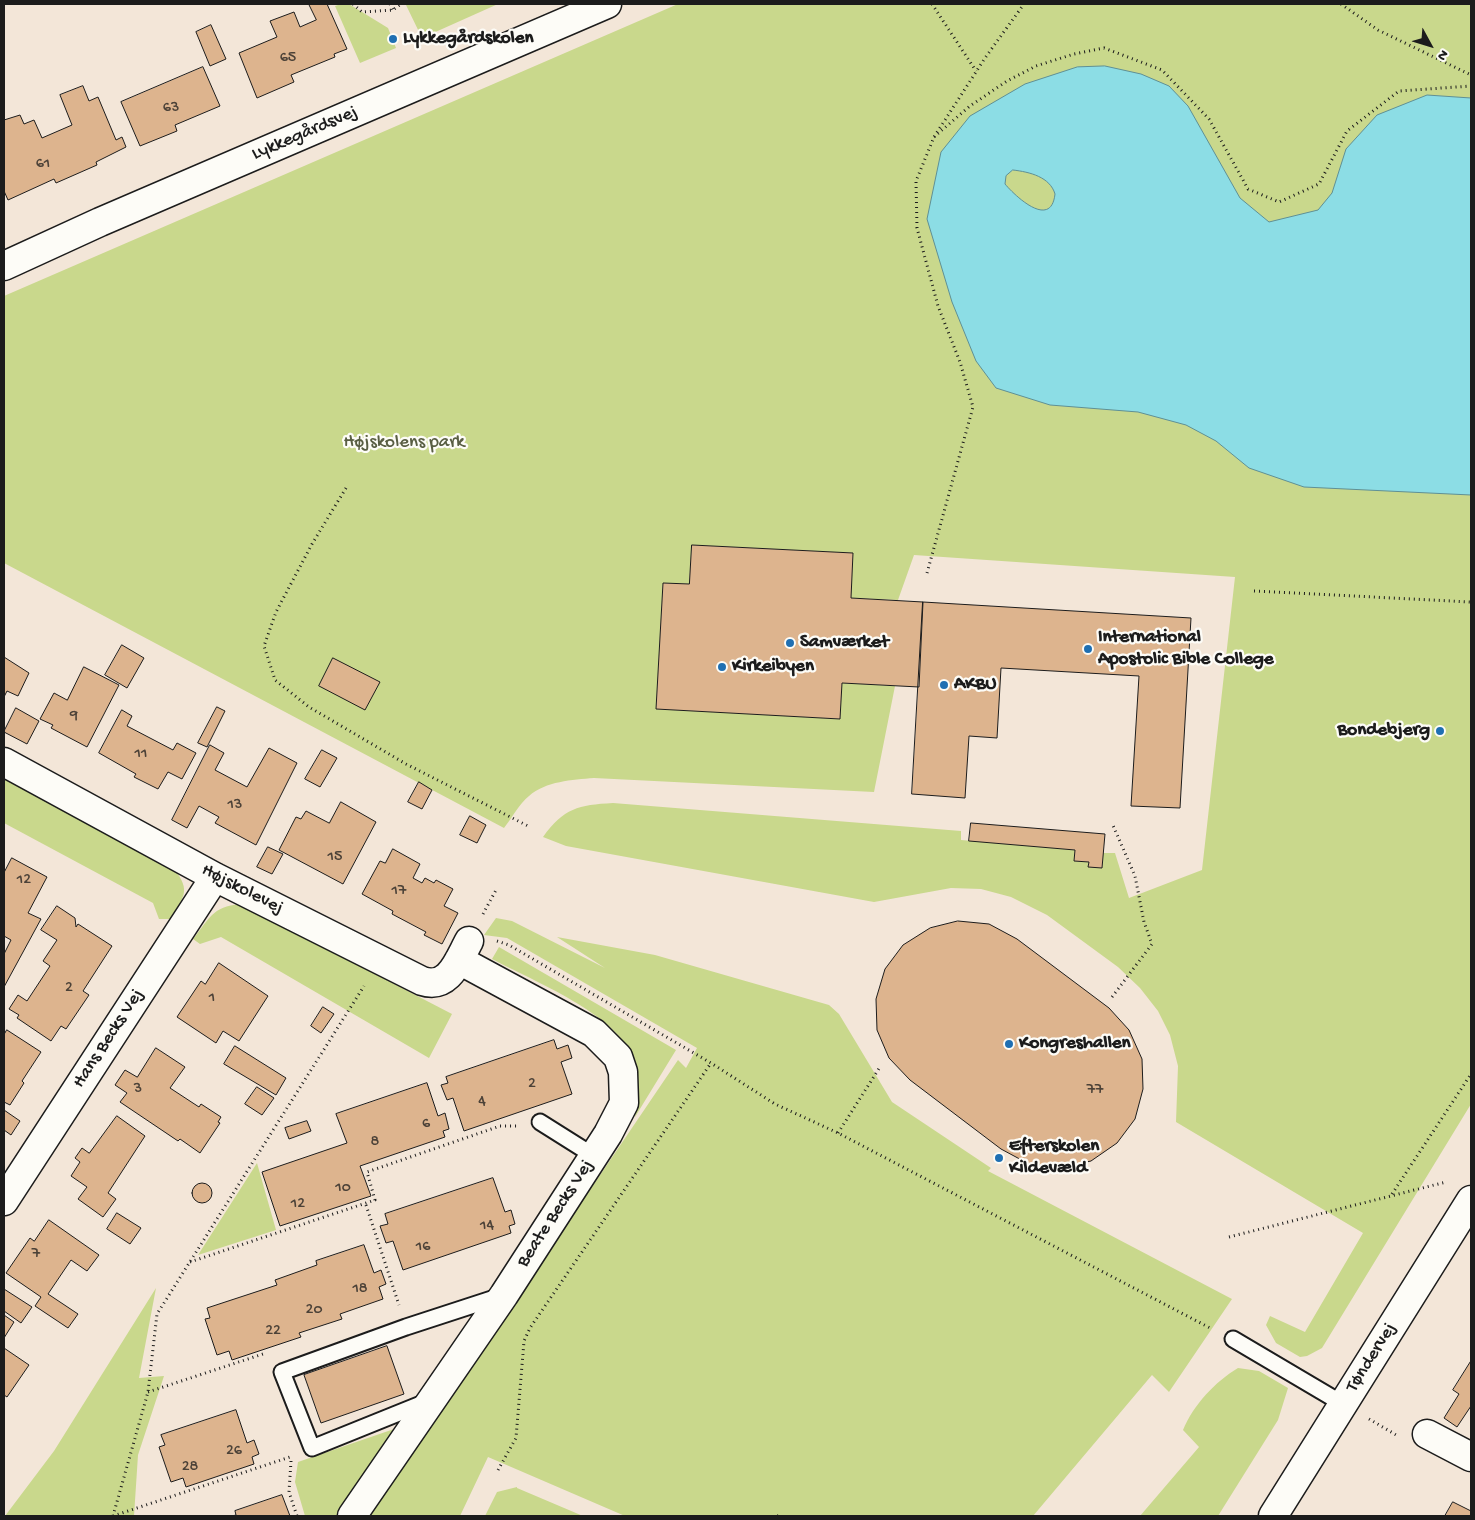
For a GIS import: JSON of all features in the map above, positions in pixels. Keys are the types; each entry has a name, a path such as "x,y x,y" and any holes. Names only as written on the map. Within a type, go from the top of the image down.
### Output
{"street":[{"name":"Lykkegårdsvej","path":"4,266 607,4"},
{"name":"Højskolevej","path":"4,762 215,877 431,984 438,983 446,978 464,950"},
{"name":"Hans Becks Vej","path":"4,1201 215,877"},
{"name":"Beate Becks Vej","path":"352,1516 504,1294 617,1120 624,1103 624,1080 618,1057 594,1033 464,950"},
{"name":"Tøndervej","path":"1273,1516 1471,1200"},
{"path":"1427,1434 1471,1457"}],"lane":[{"path":"540,1122 594,1156"},
{"path":"432,1400 312,1448 282,1372 504,1294"},
{"path":"1233,1340 1343,1404"}],"path":[{"path":"353,4 362,12 393,10 401,4"},
{"path":"390,4 393,10"},
{"path":"932,4 976,71"},
{"path":"927,573 973,407 960,362 938,306 917,228 916,181 934,137 976,71 1024,4"},
{"path":"1341,4 1378,30 1471,75"},
{"path":"934,137 970,106 1007,81 1036,66 1074,54 1104,48 1162,70 1209,119 1248,189 1279,202 1319,184 1347,131 1398,91 1471,86"},
{"path":"346,488 303,561 276,612 264,646 275,680 308,708 406,764 530,827"},
{"path":"1254,591 1471,602"},
{"path":"1112,823 1135,876 1144,922 1152,944 1112,997"},
{"path":"464,950 491,940 509,945 711,1063 775,1104 838,1132 1233,1340"},
{"path":"113,1516 148,1392 157,1314 380,960"},
{"path":"498,1470 516,1438 524,1341 530,1328 711,1063"},
{"path":"838,1132 880,1067"},
{"path":"1391,1195 1471,1074"},
{"path":"190,1262 366,1205 375,1200 367,1172 500,1126 527,1127 540,1122"},
{"path":"1229,1237 1454,1180"},
{"path":"366,1205 406,1327"},
{"path":"148,1392 274,1351 282,1372"},
{"path":"113,1516 291,1457 312,1448"},
{"path":"291,1457 289,1492 298,1516"},
{"path":"778,1516 781,1512"}],"green space":[{"path":"349,4 388,28 396,48 360,63 335,6"},
{"path":"498,4 422,38 406,5"},
{"name":"Højskolens park","path":"678,4 1471,4 1471,1104 1322,1348 1307,1356 1300,1357 1276,1343 1266,1325 1270,1316 1305,1332 1363,1233 1176,1122 1178,1066 1170,1035 1158,1011 1140,988 1118,967 1047,915 1011,897 981,889 951,888 874,902 566,846 543,837 558,820 573,810 590,805 613,803 961,831 961,840 1075,850 1074,861 1089,862 1089,867 1102,868 1103,853 1115,853 1129,898 1202,870 1235,577 914,555 898,600 851,598 853,553 692,545 689,584 663,583 656,709 840,719 842,683 895,686 874,792 594,778 560,782 543,787 522,803 504,828 4,563 4,296"},
{"path":"4,779 174,869 183,883 184,894 170,919 159,919 153,903 4,823"},
{"path":"240,904 452,1014 429,1058 221,937 200,944 193,939 208,919 217,911"},
{"path":"496,918 512,921 605,968 557,937 655,955 829,1005 839,1014 892,1102 991,1168 988,1171 1232,1299 1169,1392 1152,1375 1033,1516 625,1516 488,1457 460,1516 369,1516 678,1060 686,1068 697,1048 507,938 484,935"},
{"path":"499,947 676,1050 635,1117 636,1073 633,1059 624,1043 610,1027 593,1013 551,988 492,959"},
{"path":"257,1163 276,1230 198,1255"},
{"path":"156,1288 139,1378 164,1376 138,1455 134,1516 5,1516 54,1451"},
{"path":"1238,1368 1259,1371 1288,1388 1278,1420 1218,1516 1140,1516 1199,1447 1183,1430 1193,1411 1213,1387"},
{"path":"397,1428 337,1516 305,1516 295,1482 298,1462"},
{"path":"517,1487 583,1516 485,1516 497,1492"}],"water":[{"path":"1105,66 1141,74 1169,86 1188,106 1240,198 1269,222 1318,210 1332,193 1346,149 1377,115 1427,95 1471,98 1471,495 1304,487 1249,468 1216,441 1186,425 1138,412 1050,405 996,388 976,361 952,302 927,219 941,152 970,116 1025,84 1077,67","holes":["1013,170 1038,176 1049,183 1055,194 1052,204 1047,209 1040,210 1032,207 1016,196 1005,184 1006,176"]}],"building":[{"path":"309,4 327,4 347,49 334,54 335,57 291,75 294,82 257,98 239,53 277,37 270,21 294,12 300,27 316,20"},
{"path":"211,25 226,59 210,66 196,32"},
{"path":"203,67 220,106 175,125 177,131 140,146 121,102"},
{"path":"83,86 89,101 98,97 116,140 122,137 126,147 96,162 97,165 56,183 54,179 8,200 4,191 4,120 20,115 24,124 34,120 42,138 72,125 60,95"},
{"name":"Samværket","path":"692,545 853,553 851,598 923,602 919,687 842,683 840,719 656,709 663,583 689,584"},
{"path":"923,602 1191,618 1180,808 1131,806 1139,676 1001,668 997,738 969,736 965,798 912,794"},
{"path":"122,645 144,658 127,688 105,675"},
{"path":"4,657 29,673 18,696 7,691 4,697"},
{"path":"333,658 380,682 365,710 319,686"},
{"path":"84,667 119,685 87,747 51,728 53,725 40,719 54,693 67,700"},
{"path":"217,707 225,711 207,747 198,743"},
{"path":"16,708 39,721 27,744 4,732"},
{"path":"122,710 132,716 127,726 173,750 177,743 196,753 182,779 168,772 158,789 134,777 136,774 99,753"},
{"path":"210,745 224,753 215,770 247,787 269,748 297,763 256,845 215,823 219,817 199,806 187,828 172,820"},
{"path":"322,750 337,758 320,787 305,779"},
{"path":"419,782 432,790 422,809 408,802"},
{"path":"341,802 376,822 343,884 279,850 296,817 301,819 306,811 329,823"},
{"path":"470,816 486,825 477,843 460,835"},
{"path":"971,823 1105,834 1102,868 1088,867 1089,862 1074,861 1075,850 969,841"},
{"path":"268,847 283,854 272,874 257,867"},
{"path":"393,849 420,864 413,878 422,883 425,878 434,883 436,880 453,889 444,906 458,913 442,944 424,935 426,932 392,914 393,911 362,894 380,861 385,863"},
{"path":"12,858 47,877 28,913 41,919 4,987 4,954 11,940 4,936 4,873"},
{"path":"57,906 75,918 76,927 78,924 112,946 83,991 89,995 66,1029 61,1026 51,1041 17,1018 19,1015 9,1009 18,995 27,1001 50,966 43,961 57,940 41,930"},
{"name":"Kongreshallen","path":"958,921 989,924 1017,939 1109,1008 1129,1030 1142,1059 1143,1089 1135,1119 1117,1143 1091,1161 1060,1168 1029,1164 1001,1149 910,1080 889,1058 877,1030 876,999 885,969 903,945 930,928"},
{"path":"219,963 268,996 239,1041 223,1031 216,1043 177,1017 201,981 205,984"},
{"path":"323,1007 334,1014 321,1033 311,1026"},
{"path":"7,1030 41,1052 22,1081 24,1083 10,1105 4,1102 4,1035"},
{"path":"554,1040 557,1049 568,1045 572,1058 561,1062 572,1094 464,1131 453,1098 447,1100 441,1085 448,1083 446,1077"},
{"path":"235,1046 286,1078 276,1095 224,1064"},
{"path":"156,1048 185,1067 170,1088 199,1107 201,1104 221,1117 218,1122 220,1123 200,1153 180,1139 178,1141 120,1102 127,1093 115,1085 125,1070 137,1077"},
{"path":"427,1083 438,1116 445,1113 449,1129 443,1131 445,1137 360,1166 371,1196 280,1226 262,1172 347,1143 336,1114"},
{"path":"257,1087 274,1098 262,1115 245,1104"},
{"path":"4,1110 20,1121 11,1135 4,1130"},
{"path":"117,1116 145,1136 108,1193 116,1199 103,1217 78,1199 87,1187 71,1176 80,1162 75,1158 82,1148 89,1153"},
{"path":"307,1121 311,1131 289,1139 285,1128"},
{"path":"493,1178 505,1212 511,1210 515,1224 509,1226 511,1233 403,1270 393,1241 386,1243 380,1226 388,1224 385,1214"},
{"path":"202,1183 209,1186 212,1193 209,1200 202,1203 195,1200 192,1193 195,1186"},
{"path":"117,1213 141,1228 130,1244 107,1229"},
{"path":"49,1220 99,1255 87,1271 71,1260 48,1294 78,1314 68,1328 35,1306 41,1297 6,1273 30,1238 34,1241"},
{"path":"364,1245 374,1273 381,1270 386,1284 379,1287 383,1299 340,1314 342,1319 299,1333 301,1337 232,1360 229,1351 217,1355 205,1319 210,1318 207,1308 277,1285 275,1280 317,1265 316,1261"},
{"path":"4,1289 32,1307 21,1323 4,1311"},
{"path":"4,1315 14,1322 4,1338"},
{"path":"387,1346 404,1394 321,1423 304,1375"},
{"path":"4,1348 29,1365 7,1397 4,1395"},
{"path":"1471,1361 1471,1406 1457,1427 1444,1418 1459,1394 1453,1390"},
{"path":"236,1410 247,1443 254,1440 259,1454 252,1457 254,1464 186,1487 183,1478 171,1482 159,1447 165,1445 161,1435"},
{"path":"282,1495 290,1516 232,1516 236,1515 235,1511"},
{"path":"1453,1502 1471,1511 1471,1516 1445,1516"}],"place":[{"name":"Lykkegårdskolen","path":"393,39"},
{"name":"Samværket","path":"790,643"},
{"name":"International Apostolic Bible College","path":"1088,649"},
{"name":"Kirkeibyen","path":"722,667"},
{"name":"AKBU","path":"944,685"},
{"name":"Bondebjerg","path":"1440,731"},
{"name":"Kongreshallen","path":"1009,1044"},
{"name":"Efterskolen Kildevæld","path":"999,1158"}]}
